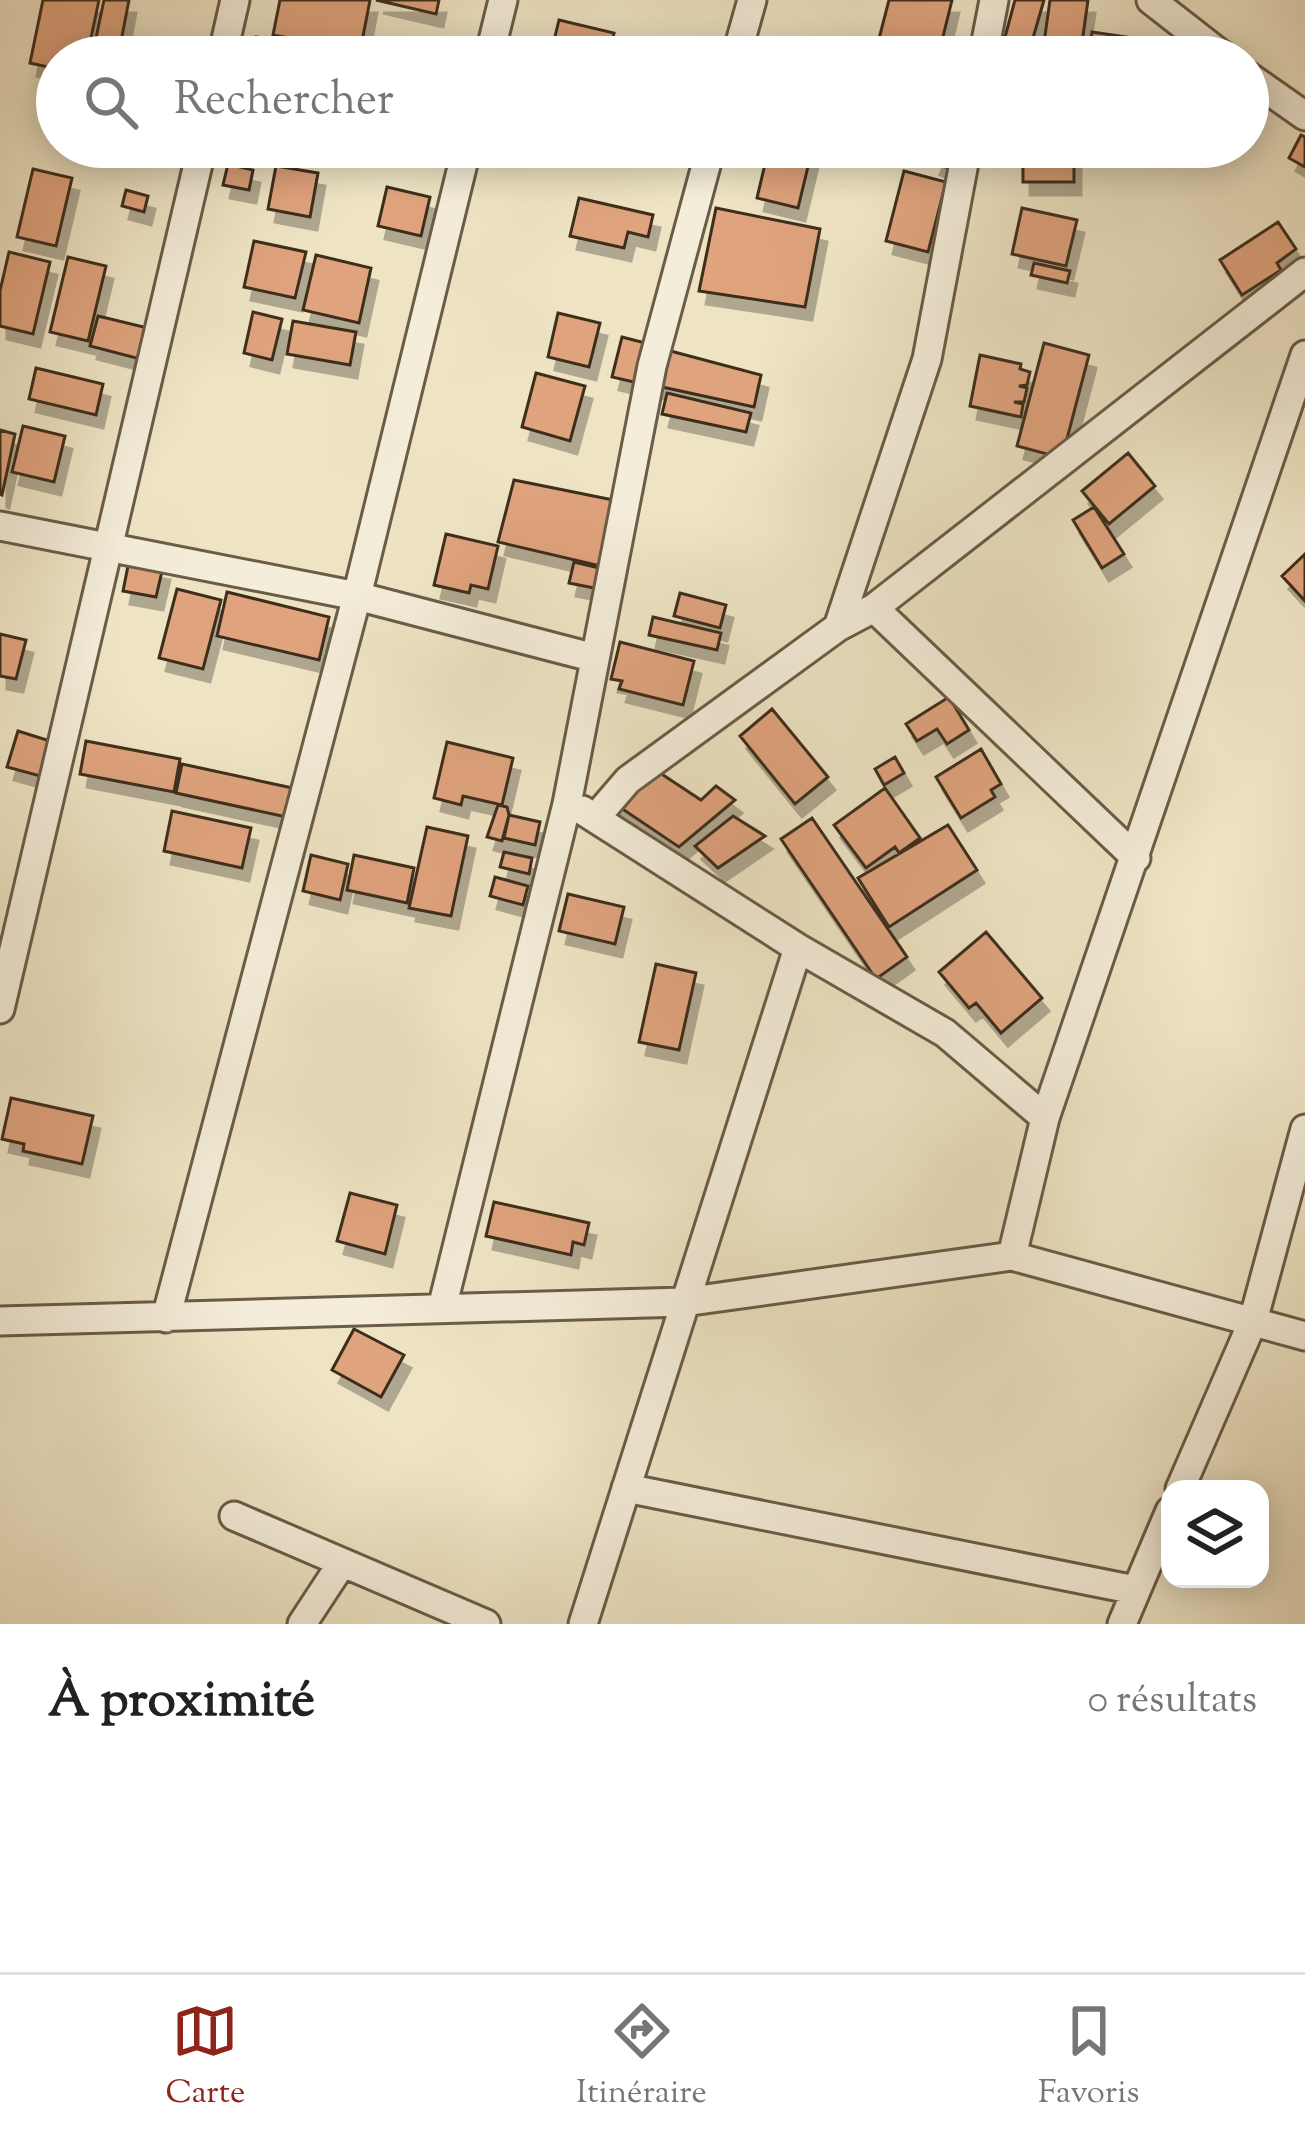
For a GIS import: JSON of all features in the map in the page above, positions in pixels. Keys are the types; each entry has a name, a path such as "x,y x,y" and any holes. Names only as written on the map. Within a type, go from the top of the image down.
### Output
{"street":[{"path":"227,36 235,0"},
{"path":"494,36 503,0"},
{"path":"742,36 752,0"},
{"path":"987,36 994,0"},
{"path":"1151,0 1197,36"},
{"path":"1269,91 1305,116"},
{"path":"0,1009 112,549 197,168"},
{"path":"166,1318 357,596 462,168"},
{"path":"442,1308 567,804 652,366 705,168"},
{"path":"838,626 927,359 963,168"},
{"path":"597,816 628,781 838,626 874,608 1305,272"},
{"path":"1012,1256 1045,1118 1305,355"},
{"path":"0,526 357,596 595,658"},
{"path":"874,608 1136,858"},
{"path":"567,804 597,816 798,948 945,1033 1045,1118"},
{"path":"583,1624 798,948"},
{"path":"1184,1480 1253,1321 1305,1129"},
{"path":"0,1321 684,1302 1012,1256 1305,1336"},
{"path":"626,1488 1135,1591"},
{"path":"234,1516 486,1624"},
{"path":"1122,1624 1161,1532"},
{"path":"302,1624 342,1563"}],"building":[{"path":"43,0 99,0 91,36 36,36 36,64 30,63"},
{"path":"104,0 129,0 122,36 96,36"},
{"path":"280,0 370,0 363,36 273,35"},
{"path":"376,0 439,0 436,14"},
{"path":"889,0 952,0 943,36 880,36"},
{"path":"1015,0 1044,0 1034,36 1005,36"},
{"path":"1050,0 1088,0 1083,36 1045,36"},
{"path":"559,20 614,33 613,36 555,36"},
{"path":"1301,135 1305,137 1305,167 1289,158"},
{"path":"227,168 253,170 249,190 223,185"},
{"path":"276,168 318,173 310,217 268,209"},
{"path":"764,168 808,168 798,208 757,198"},
{"path":"1023,168 1074,168 1074,182 1023,182"},
{"path":"33,169 72,178 56,246 17,237"},
{"path":"904,171 946,182 928,252 886,241"},
{"path":"387,187 430,197 421,236 378,226"},
{"path":"126,190 148,196 144,212 122,206"},
{"path":"579,198 653,215 648,237 628,232 624,248 570,236"},
{"path":"716,208 820,229 805,307 699,291"},
{"path":"1022,208 1077,220 1066,266 1012,254"},
{"path":"1278,222 1296,249 1277,263 1281,270 1242,295 1220,260"},
{"path":"254,241 306,252 295,298 244,287"},
{"path":"9,252 50,262 33,334 0,326 0,291"},
{"path":"316,255 371,268 359,323 303,310"},
{"path":"68,257 106,266 88,341 50,332"},
{"path":"1034,263 1070,271 1067,283 1031,275"},
{"path":"253,312 282,319 272,360 244,353"},
{"path":"558,313 600,323 589,367 548,357"},
{"path":"98,316 148,328 140,359 90,346"},
{"path":"293,321 356,332 350,365 287,354"},
{"path":"622,337 653,345 642,384 612,377"},
{"path":"1044,343 1089,355 1062,458 1017,446"},
{"path":"663,349 761,375 754,407 653,385"},
{"path":"980,355 1021,364 1020,369 1030,372 1027,385 1019,386 1027,388 1024,402 1014,402 1023,404 1021,417 970,406"},
{"path":"36,368 103,384 96,415 29,399"},
{"path":"536,373 585,386 570,441 522,427"},
{"path":"667,393 751,413 746,432 662,414"},
{"path":"23,426 65,436 54,482 12,472"},
{"path":"0,430 15,434 2,495 0,494"},
{"path":"1128,453 1155,486 1109,524 1082,491"},
{"path":"514,480 623,502 609,568 498,542"},
{"path":"1094,507 1124,554 1102,568 1073,520"},
{"path":"446,534 498,546 488,589 471,585 469,593 434,585"},
{"path":"1305,554 1305,601 1282,576"},
{"path":"129,561 163,567 156,597 123,591"},
{"path":"574,562 599,568 594,588 569,583"},
{"path":"177,589 221,600 203,669 159,658"},
{"path":"227,592 329,617 319,660 217,636"},
{"path":"680,593 726,605 720,628 674,616"},
{"path":"653,617 721,633 717,650 649,635"},
{"path":"0,634 26,640 16,679 0,676"},
{"path":"620,642 694,661 683,705 619,689 622,681 611,679"},
{"path":"949,697 969,730 947,744 937,729 917,741 906,724"},
{"path":"772,709 828,777 795,804 740,736"},
{"path":"18,731 50,741 40,776 7,767"},
{"path":"86,741 180,759 174,792 80,774"},
{"path":"447,742 513,758 502,805 463,796 461,805 434,798"},
{"path":"981,749 1001,784 991,790 995,797 961,818 936,777"},
{"path":"895,757 904,773 884,785 875,769"},
{"path":"182,764 297,789 291,818 176,793"},
{"path":"654,769 701,800 716,786 735,800 679,847 612,802"},
{"path":"885,788 920,838 899,853 895,847 866,868 834,825"},
{"path":"498,805 507,807 509,815 502,841 487,837"},
{"path":"172,811 251,828 242,868 164,851"},
{"path":"509,815 540,822 535,845 504,838"},
{"path":"733,816 765,836 718,868 695,846"},
{"path":"812,818 907,957 876,979 781,839"},
{"path":"948,825 977,870 889,927 858,878"},
{"path":"427,827 468,836 451,916 409,908"},
{"path":"504,852 532,858 529,874 500,867"},
{"path":"311,855 348,864 340,900 303,891"},
{"path":"354,855 414,868 407,903 347,890"},
{"path":"495,877 528,886 523,905 490,896"},
{"path":"568,894 624,907 615,944 559,931"},
{"path":"986,932 1042,998 1001,1033 976,1003 969,1008 939,972"},
{"path":"656,964 696,973 679,1050 639,1042"},
{"path":"11,1098 93,1116 82,1164 23,1151 24,1144 2,1139"},
{"path":"350,1193 397,1205 385,1254 337,1241"},
{"path":"494,1202 589,1223 584,1245 573,1242 571,1255 486,1236"},
{"path":"354,1329 404,1355 381,1397 332,1370"}]}
